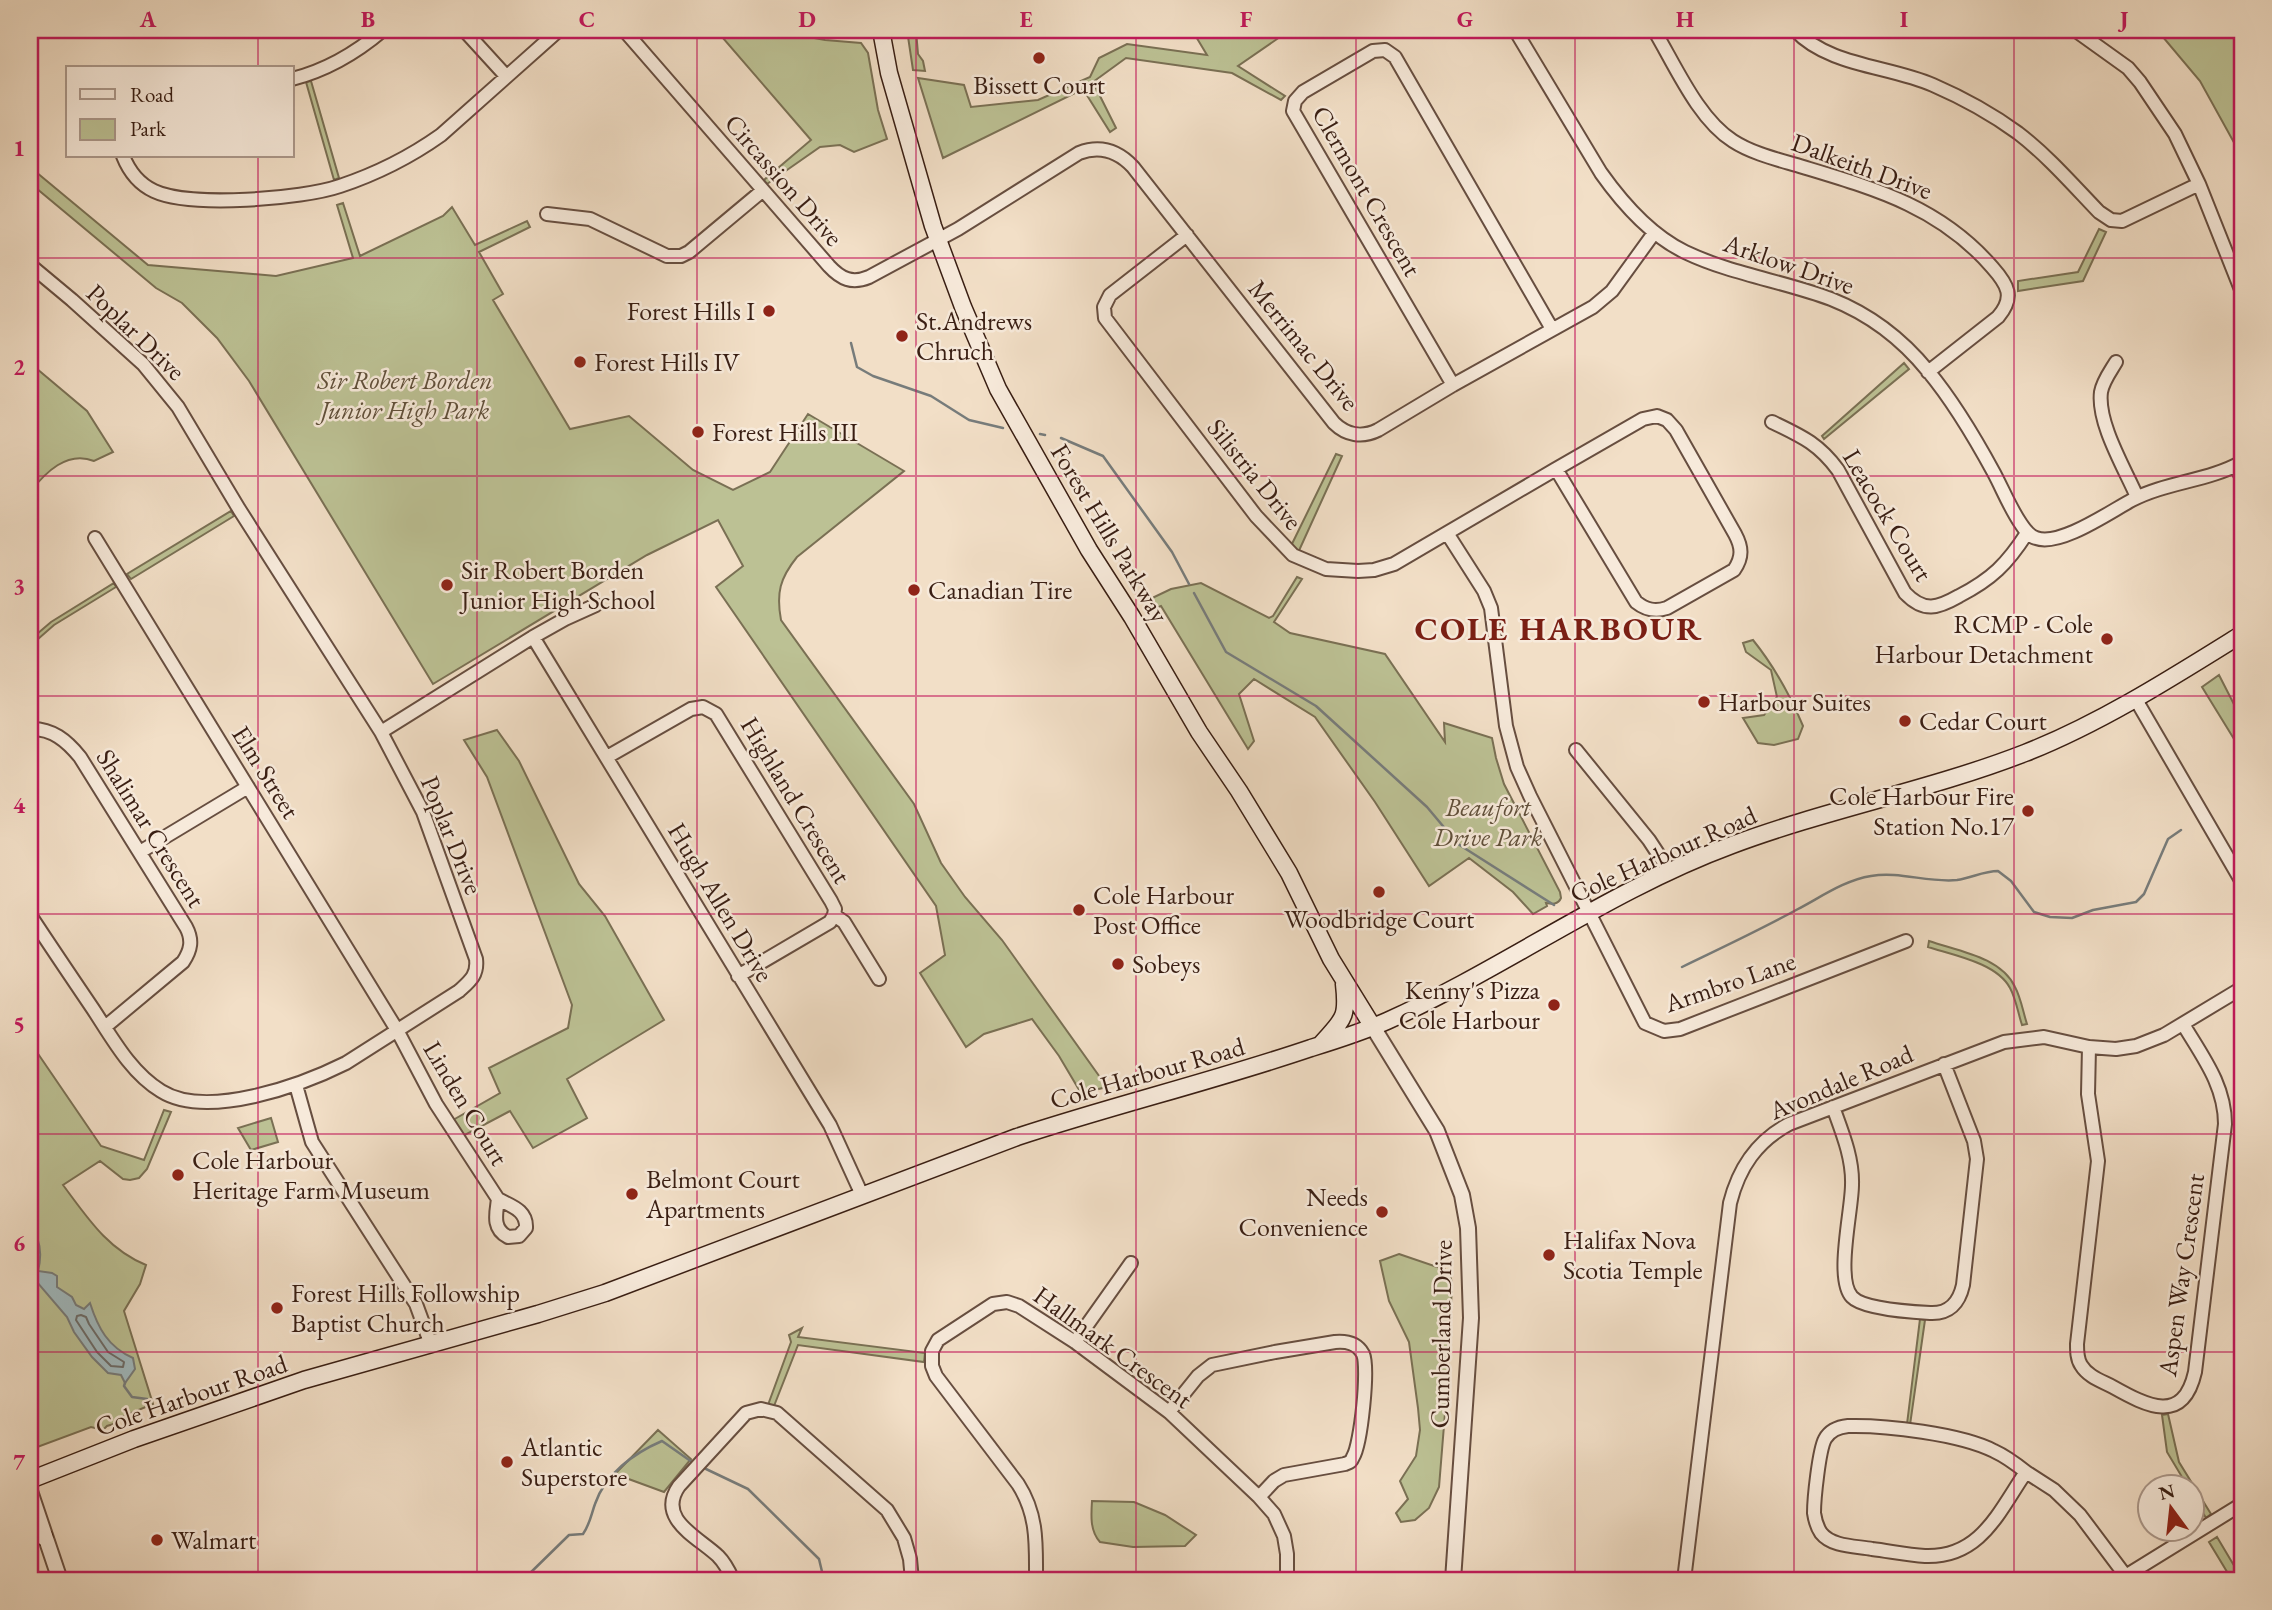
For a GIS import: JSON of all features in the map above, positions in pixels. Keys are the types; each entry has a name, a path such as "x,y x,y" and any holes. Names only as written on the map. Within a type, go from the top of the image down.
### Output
{"main road":[{"name":"Forest Hills Parkway","path":"881,30 889,73 938,241 963,307 1004,400 1089,550 1132,617 1199,732 1289,873 1343,978 1373,1027"},
{"name":"Cole Harbour Road","path":"30,1480 134,1439 304,1380 605,1293 1071,1119 1260,1066 1373,1027 1486,971 1590,912 1670,872 1744,841 1817,816 1957,776 2030,751 2135,698 2242,634"},
{"path":"1319,1046 1342,1022 1345,1013 1343,978"},
{"path":"30,1527 44,1537"}],"street":[{"path":"294,78 339,62 383,30"},
{"path":"464,30 506,76"},
{"path":"124,158 132,174 141,183 166,196 231,200 304,195 339,187 386,168 441,135 558,30"},
{"name":"Circassion Drive","path":"624,30 762,191 843,279 861,281 938,241"},
{"name":"Arklow Drive","path":"1515,30 1615,192 1654,233 1684,251 1709,261 1829,298 1882,326 1928,372 1964,423 2026,533"},
{"name":"Dalkeith Drive","path":"1654,30 1705,116 1724,135 1746,148 1879,191 1916,207 1959,235 1998,274 2007,287 2004,310 1928,372"},
{"path":"1795,30 1808,42 1827,52 1932,85 1987,113 2018,133 2039,151 2099,212 2111,220 2127,219 2199,184"},
{"path":"2075,30 2128,68 2175,134 2199,184 2242,292"},
{"name":"Clermont Crescent","path":"1453,385 1293,111 1295,101 1303,92 1373,51 1385,50 1395,57 1552,329"},
{"name":"Merrimac Drive","path":"938,241 1079,153 1096,149 1113,151 1127,161 1187,234 1334,422 1342,430 1360,435 1373,432 1593,307 1612,292 1654,233"},
{"path":"547,214 590,219 663,255 676,257 690,252 762,191"},
{"name":"Silistria Drive","path":"1187,234 1110,295 1104,307 1105,318 1272,536 1293,555 1304,562 1326,569 1358,571 1394,564 1556,469 1643,419 1652,416 1662,418 1676,430 1735,534 1741,547 1740,560 1734,570 1667,608 1652,610 1642,607 1636,602 1556,469"},
{"name":"Poplar Drive","path":"30,265 143,365 178,407 239,509 381,732 423,813 477,962 475,973 468,983 346,1063 296,1085 212,1102 173,1097 147,1082 105,1027 30,915"},
{"path":"2116,362 2102,390 2103,415 2137,497"},
{"name":"Leacock Court","path":"1772,422 1815,444 1828,457 1838,470 1905,593 1921,605 1941,606 1984,583 2010,559 2026,533"},
{"path":"2026,533 2043,540 2068,534 2137,497 2239,464 2242,478"},
{"path":"1447,533 1484,591 1491,608 1506,726 1517,767 1590,912"},
{"name":"Elm Street","path":"95,538 397,1030"},
{"path":"381,732 533,637 596,606"},
{"name":"Hugh Allen Drive","path":"533,637 830,1125 862,1195"},
{"path":"2135,698 2242,882"},
{"name":"Highland Crescent","path":"607,757 691,709 703,707 713,711 722,721 831,901 835,909 834,915 844,922 878,979"},
{"name":"Shalimar Crescent","path":"30,729 47,731 70,745 188,930 191,943 187,956 179,966 105,1027"},
{"path":"1576,750 1633,820 1670,872"},
{"path":"140,852 248,787"},
{"name":"Armbro Lane","path":"1590,912 1640,1016 1649,1026 1664,1031 1680,1030 1906,941"},
{"path":"738,976 830,922 834,915"},
{"name":"Avondale Road","path":"1684,1580 1728,1216 1734,1188 1746,1161 1764,1140 1790,1124 2004,1042 2027,1038 2054,1038 2089,1047 2116,1049 2136,1046 2164,1035 2242,988"},
{"name":"Aspen Way Crescent","path":"2089,1047 2088,1094 2098,1161 2077,1354 2080,1364 2088,1374 2144,1404 2164,1407 2175,1404 2184,1397 2190,1389 2194,1372 2225,1124 2224,1102 2218,1084 2183,1024"},
{"name":"Cumberland Drive","path":"1373,1027 1437,1131 1462,1195 1468,1228 1471,1318 1453,1580"},
{"name":"Linden Court","path":"397,1030 436,1104 498,1199"},
{"path":"1833,1107 1852,1168 1845,1266 1848,1292 1856,1301 1871,1306 1931,1313 1945,1312 1956,1303 1963,1285 1977,1159 1974,1141 1944,1064"},
{"path":"296,1085 312,1142 416,1304 431,1345"},
{"path":"1076,1342 1131,1263"},
{"name":"Hallmark Crescent","path":"1037,1580 1037,1535 1028,1502 1014,1479 936,1376 932,1366 932,1352 940,1339 991,1306 1004,1302 1019,1306 1076,1342 1169,1412 1259,1497 1281,1527 1287,1554 1287,1580"},
{"path":"1169,1412 1198,1376 1214,1365 1335,1342 1348,1342 1357,1347 1363,1355 1366,1367 1361,1427 1353,1459 1345,1464 1284,1475 1274,1481 1259,1497"},
{"path":"733,1580 720,1558 676,1520 672,1508 673,1499 679,1486 744,1415 749,1411 761,1409 777,1413 887,1510 904,1538 912,1580"},
{"path":"2026,1472 1982,1535 1972,1544 1951,1554 1915,1555 1843,1545 1823,1535 1815,1521 1814,1508 1823,1444 1832,1431 1841,1427 1866,1426 1970,1442 1993,1450 2054,1490 2080,1515 2122,1578 2242,1504"},
{"path":"30,1491 60,1580"}],"green space":[{"path":"716,30 771,30 825,40 861,43 868,53 878,110 887,139 854,152 840,145 820,147 767,184 764,180 811,140"},
{"path":"907,30 916,30 918,54 925,71 913,70"},
{"path":"1192,30 1290,30 1238,66 1285,96 1281,100 1232,73 1126,58 1093,82 1116,128 1110,132 1083,89 943,158 918,78 964,85 971,107 1038,100 1090,77 1099,58 1127,44 1207,55"},
{"path":"2157,30 2242,30 2242,157 2200,81"},
{"path":"311,81 339,178 334,180 306,82"},
{"name":"Sir Robert Borden Junior High Park","path":"30,167 148,265 276,276 353,258 337,205 343,203 360,256 443,216 452,207 475,245 527,221 530,227 479,252 503,294 493,300 570,429 629,416 693,470 733,490 770,472 808,414 904,471 797,557 781,586 781,620 914,804 941,863 965,897 1002,940 1107,1087 1081,1093 1032,1019 984,1034 966,1047 920,973 945,955 936,906 716,587 743,566 718,520 647,555 433,684 249,381 217,338 182,303 156,288 30,183"},
{"path":"2099,229 2106,232 2083,281 2018,291 2018,281 2078,272"},
{"path":"30,363 87,411 113,452 94,461 84,458 66,461 50,471 30,492"},
{"path":"1904,363 1909,369 1824,439 1822,436"},
{"path":"1336,454 1342,456 1297,555 1289,550"},
{"path":"231,511 234,516 131,579 127,574"},
{"name":"Beaufort Drive Park","path":"1297,577 1302,579 1274,622 1290,633 1385,654 1445,742 1444,723 1492,738 1504,784 1560,892 1561,898 1558,902 1546,903 1547,906 1533,914 1513,892 1469,858 1429,886 1375,802 1315,717 1254,679 1239,694 1254,741 1248,749 1161,606 1153,609 1148,600 1171,589 1201,583 1269,618 1273,616"},
{"path":"114,583 116,587 54,625 30,646 30,640 51,622"},
{"path":"1753,640 1775,670 1798,714 1803,726 1798,739 1774,745 1758,743 1743,718 1764,715 1777,697 1771,670 1746,652 1743,643"},
{"path":"2219,675 2242,720 2242,752 2202,687"},
{"path":"497,730 519,761 579,884 605,916 664,1020 567,1079 587,1118 533,1148 510,1111 463,1136 453,1120 500,1093 489,1068 568,1028 572,1005 487,777 464,740"},
{"path":"1929,941 1978,956 2000,969 2015,987 2027,1024 2022,1025 2012,992 2004,979 1974,961 1928,947"},
{"path":"30,1042 101,1146 144,1160 164,1110 171,1112 147,1169 139,1178 123,1179 100,1161 63,1185 109,1241 146,1265 140,1284 124,1311 153,1404 117,1419 117,1423 103,1430 91,1427 32,1449 30,1449"},
{"path":"271,1118 278,1142 251,1150 238,1128"},
{"path":"1399,1254 1449,1271 1452,1283 1439,1487 1429,1508 1415,1520 1401,1522 1396,1513 1408,1499 1400,1481 1416,1456 1420,1430 1409,1342 1389,1301 1380,1261"},
{"path":"1920,1319 1925,1320 1910,1425 1907,1424"},
{"path":"802,1328 798,1337 925,1353 924,1362 798,1345 774,1406 768,1405 791,1342 789,1335"},
{"path":"2168,1414 2179,1462 2186,1474 2180,1474 2167,1452 2162,1415"},
{"path":"658,1430 691,1459 664,1492 615,1474"},
{"path":"1092,1501 1134,1502 1165,1515 1196,1535 1185,1546 1133,1547 1100,1542 1091,1518"},
{"path":"2217,1537 2242,1580 2232,1580 2209,1542"}],"water":[{"path":"30,1227 40,1248 38,1271 57,1276 57,1287 72,1297 76,1305 84,1309 90,1303 105,1336 124,1354 133,1358 135,1369 125,1383 121,1375 108,1373 92,1357 67,1317 30,1274"}],"waterway":[{"path":"2238,52 2242,59"},
{"path":"851,343 857,367 873,376 931,396 969,420 1003,428"},
{"path":"1040,434 1045,435"},
{"path":"1061,438 1103,456 1172,552 1189,584"},
{"path":"1194,593 1226,652 1316,706 1427,807 1458,844 1554,905"},
{"path":"1682,967 1843,885 1871,876 1957,880 1998,871 2011,881 2034,912 2050,917 2072,918 2093,910 2136,902 2144,894 2168,839 2181,830"},
{"path":"125,1383 124,1386 132,1397 147,1399"},
{"path":"523,1580 569,1535 583,1534 606,1483 631,1458 662,1441 692,1462"},
{"path":"706,1469 748,1489 819,1559 824,1580"}],"place":[{"name":"Bissett Court","path":"1039,58"},
{"name":"Forest Hills I","path":"769,311"},
{"name":"St.Andrews Chruch","path":"902,336"},
{"name":"Forest Hills IV","path":"580,362"},
{"name":"Forest Hills III","path":"698,432"},
{"name":"Sir Robert Borden Junior High School","path":"447,585"},
{"name":"Canadian Tire","path":"914,590"},
{"name":"RCMP - Cole Harbour Detachment","path":"2107,639"},
{"name":"Harbour Suites","path":"1704,702"},
{"name":"Cedar Court","path":"1905,721"},
{"name":"Cole Harbour Fire Station No.17","path":"2028,811"},
{"name":"Woodbridge Court","path":"1379,892"},
{"name":"Cole Harbour Post Office","path":"1079,910"},
{"name":"Sobeys","path":"1118,964"},
{"name":"Kenny's Pizza Cole Harbour","path":"1554,1005"},
{"name":"Cole Harbour Heritage Farm Museum","path":"178,1175"},
{"name":"Belmont Court Apartments","path":"632,1194"},
{"name":"Needs Convenience","path":"1382,1212"},
{"name":"Halifax Nova Scotia Temple","path":"1549,1255"},
{"name":"Forest Hills Followship Baptist Church","path":"277,1308"},
{"name":"Atlantic Superstore","path":"507,1462"},
{"name":"Walmart","path":"157,1540"}],"district":[{"name":"COLE HARBOUR","path":"1559,628"}]}
